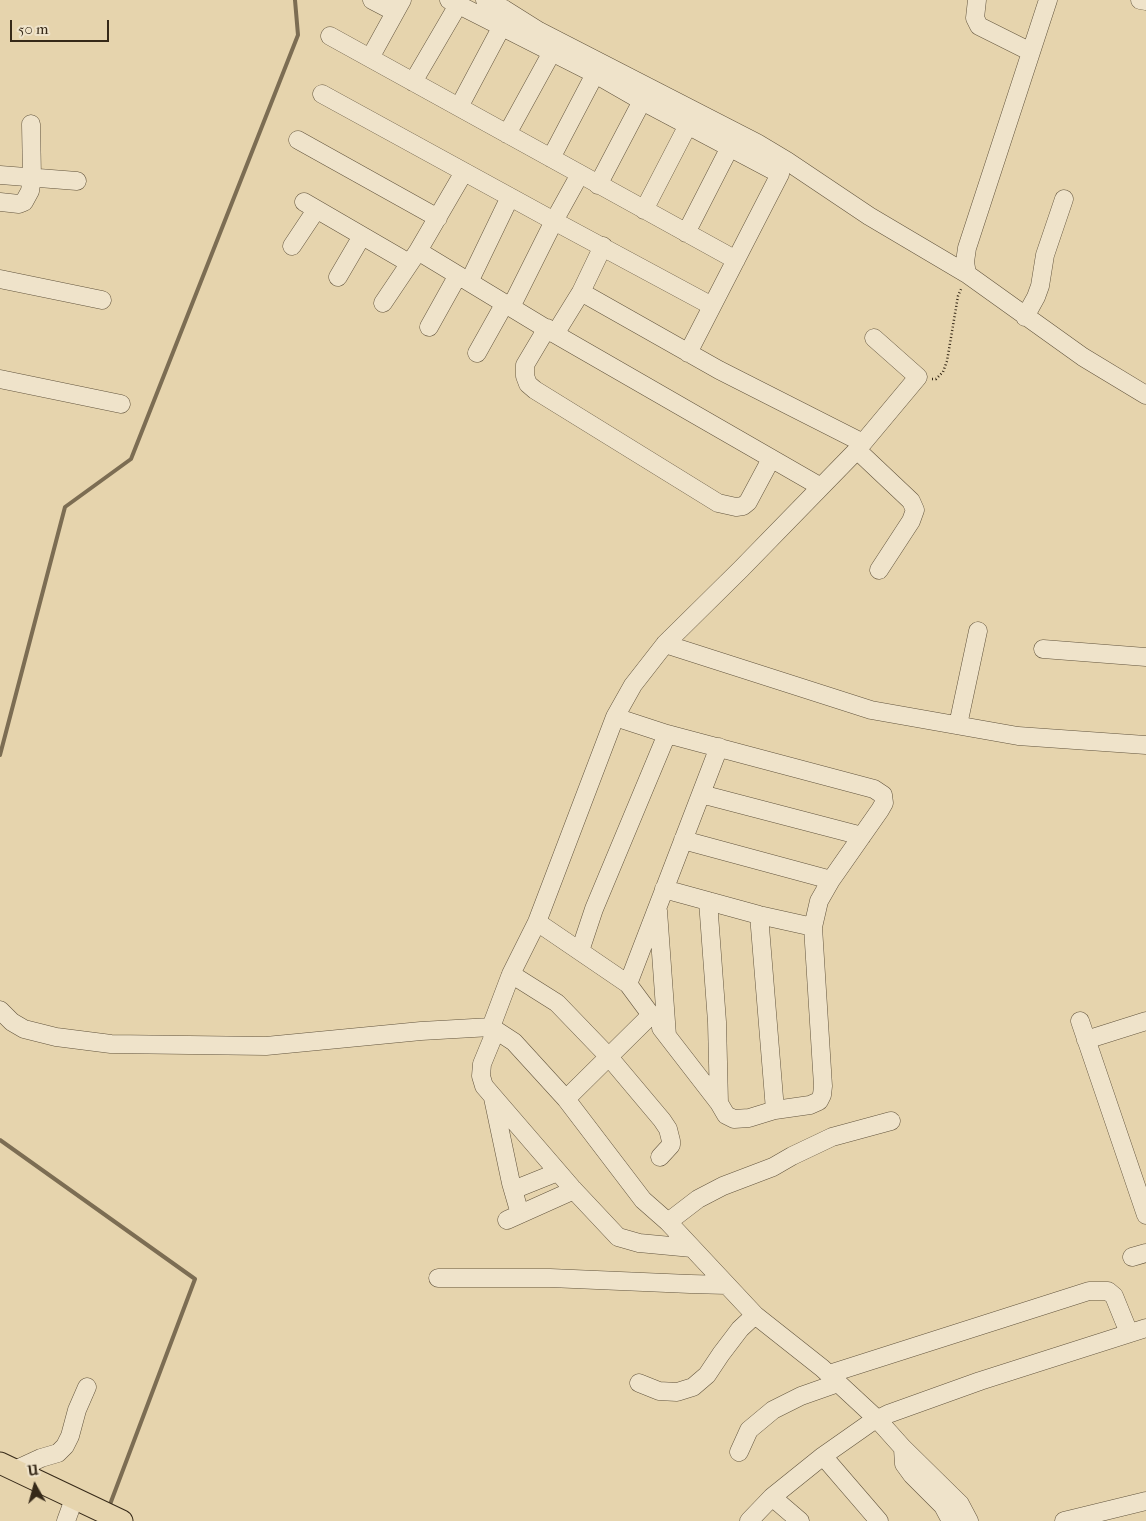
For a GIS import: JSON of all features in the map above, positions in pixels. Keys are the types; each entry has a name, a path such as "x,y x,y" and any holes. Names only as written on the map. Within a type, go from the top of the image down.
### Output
{"main road":[{"path":"8,1466 122,1521"}],"street":[{"path":"370,58 398,6 372,0"},
{"path":"484,0 504,9 539,31 756,143 787,161 869,216 967,274 1024,317 1083,357 1146,395"},
{"path":"977,0 975,18 979,26 1031,52"},
{"path":"967,274 965,262 967,248 1048,0"},
{"path":"1140,0 1146,1"},
{"path":"413,82 454,2 595,74 780,174 688,352"},
{"path":"459,108 502,28"},
{"path":"330,36 736,260"},
{"path":"507,134 552,52"},
{"path":"551,158 595,74"},
{"path":"322,94 712,306"},
{"path":"598,185 642,101"},
{"path":"0,202 18,204 24,202 30,191 32,177 31,124"},
{"path":"644,210 688,124"},
{"path":"298,140 438,218"},
{"path":"686,233 730,147"},
{"path":"383,303 438,218 464,172"},
{"path":"477,353 508,305 580,174"},
{"path":"0,175 77,180"},
{"path":"429,327 463,278 510,197"},
{"path":"1024,317 1038,291 1044,255 1064,199"},
{"path":"292,246 310,206 362,236 463,278 821,487"},
{"path":"338,277 362,236"},
{"path":"603,246 581,292 525,365 525,376 528,384 718,503 736,507 743,506 748,502 772,459"},
{"path":"0,279 102,300"},
{"path":"581,292 860,447 911,501 914,510 911,521 879,570"},
{"path":"692,1248 639,1243 618,1237 558,1172 484,1086 481,1076 482,1064 511,974 537,922 615,717 632,685 665,644 860,447 918,376 874,338"},
{"path":"0,379 121,404"},
{"path":"958,725 978,631"},
{"path":"665,644 871,710 1018,736 1146,745"},
{"path":"1043,649 1146,657"},
{"path":"537,922 628,984 719,1103 726,1115 734,1119 749,1118 775,1110 810,1105 819,1101 823,1086 813,927 819,900 830,880 884,803 883,795 874,789 667,734 615,717"},
{"path":"580,951 594,909 667,734"},
{"path":"628,984 719,747"},
{"path":"701,794 862,836"},
{"path":"683,840 830,880"},
{"path":"664,889 759,915 813,927"},
{"path":"708,901 717,1022 719,1103"},
{"path":"657,907 667,1036"},
{"path":"759,915 775,1110"},
{"path":"511,974 557,1003 609,1057 668,1129 671,1145 660,1157"},
{"path":"0,1010 12,1022 24,1029 56,1037 111,1044 266,1046 421,1031 493,1028 514,1042 566,1099 643,1200 668,1222 755,1315 834,1379 877,1420 960,1504 969,1521"},
{"path":"566,1099 651,1015"},
{"path":"1080,1021 1146,1215"},
{"path":"1086,1040 1145,1025"},
{"path":"492,1095 513,1190 514,1217 574,1190"},
{"path":"668,1222 698,1199 723,1186 773,1167 832,1137 891,1121"},
{"path":"513,1190 558,1172"},
{"path":"438,1278 550,1278 727,1284"},
{"path":"739,1452 749,1430 773,1410 834,1379 1089,1291 1108,1291 1114,1296 1138,1330 980,1381 877,1420 823,1456 772,1497 749,1521"},
{"path":"640,1383 659,1391 677,1392 693,1387 707,1375 720,1354 740,1329 755,1315"},
{"path":"8,1466 58,1453 65,1446 87,1387"},
{"path":"903,1448 904,1464 912,1475 943,1506 951,1521"},
{"path":"823,1456 879,1521"},
{"path":"772,1497 800,1521"},
{"path":"66,1521 77,1500"},
{"path":"1064,1521 1146,1501"}],"path":[{"path":"918,376 930,380 936,379 943,372 947,361 958,296 967,274"}],"waterway":[{"path":"0,755 65,507 131,459 298,35 295,0"},
{"path":"0,1140 195,1279 109,1507"}]}
